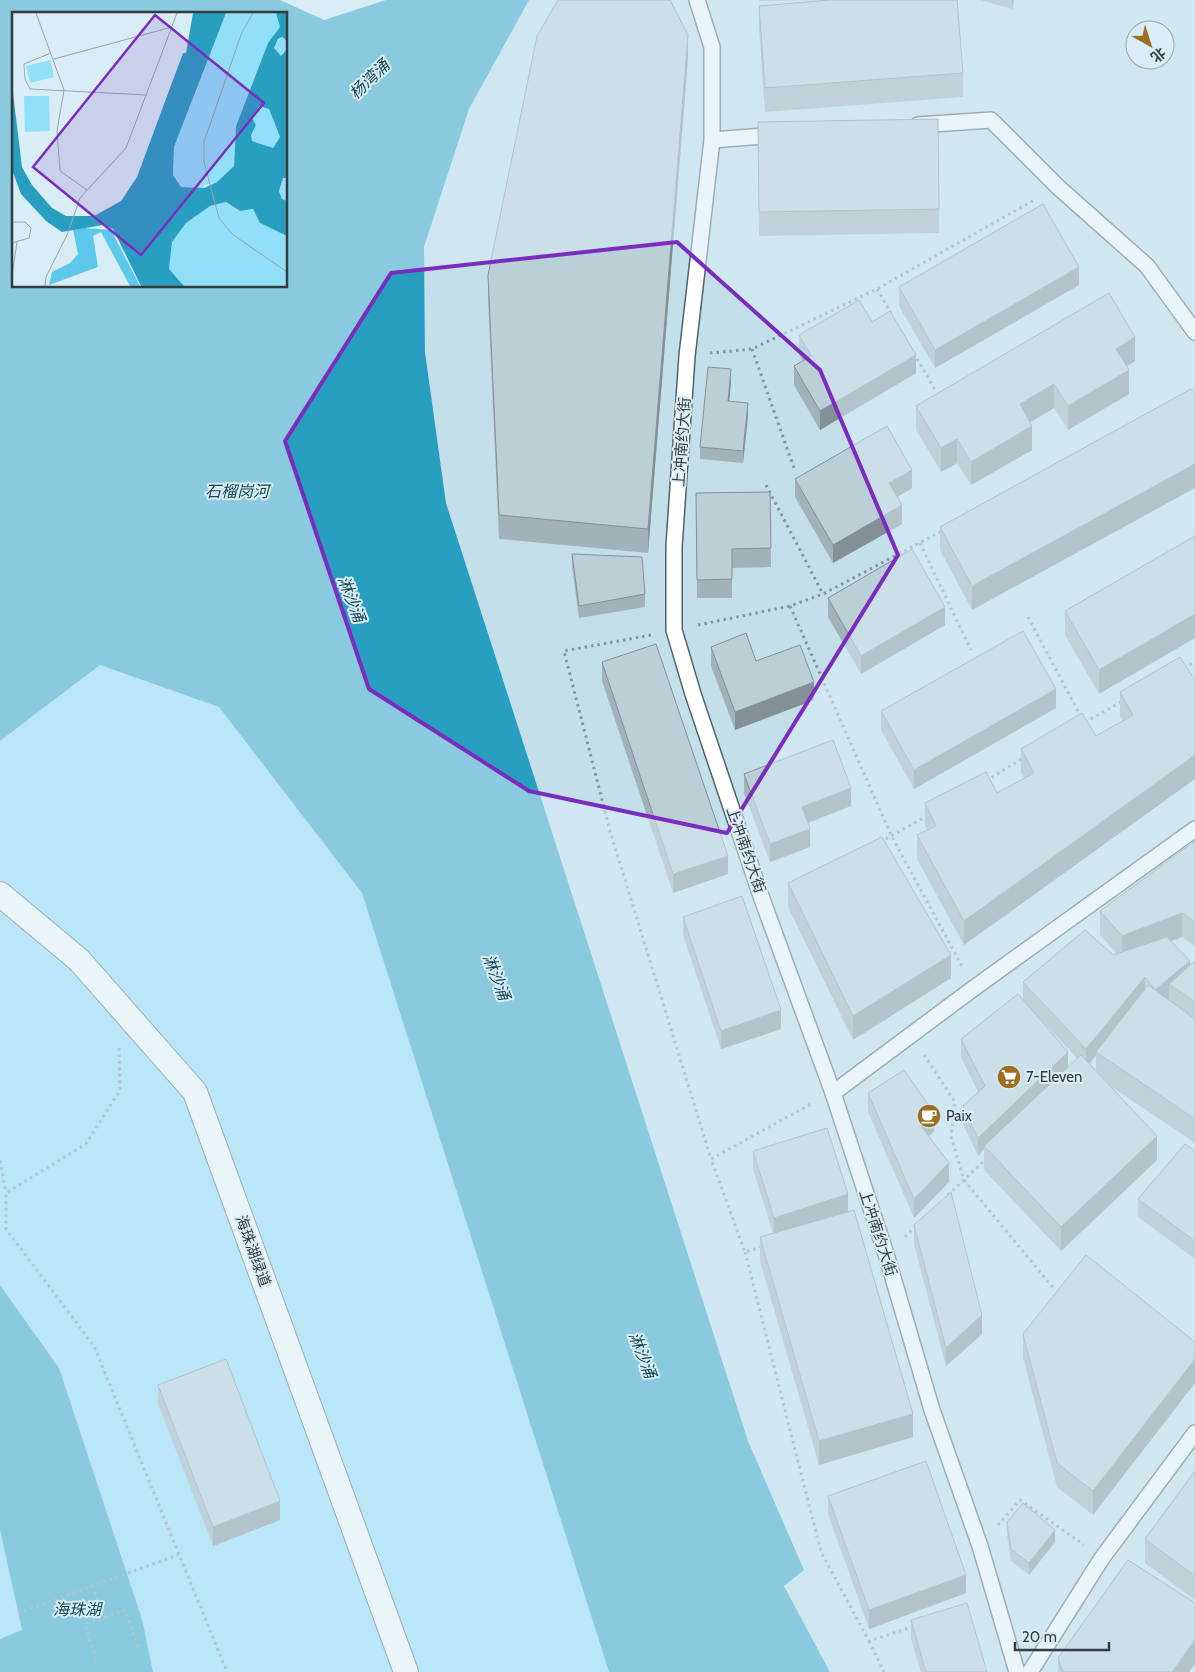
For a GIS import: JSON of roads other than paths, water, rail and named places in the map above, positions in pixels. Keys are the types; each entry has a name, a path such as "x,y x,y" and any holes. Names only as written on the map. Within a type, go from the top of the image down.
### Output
{"street":[{"name":"海珠湖绿道","path":"0,894 79,960 195,1092 406,1672"}],"lane":[{"name":"上冲南约大街","path":"697,0 712,47 712,140 687,356 674,547 674,630 693,694 762,899 832,1093 886,1254 932,1410 980,1546 1017,1672"},
{"path":"901,126 991,120 1058,187 1147,266 1195,332"},
{"path":"712,140 792,134"},
{"path":"832,1093 1195,829"},
{"path":"1030,1672 1102,1558 1195,1433"}],"water":[{"name":"石榴岗河","path":"0,0 280,0 324,20 386,0 529,0 469,109 424,247 425,352 446,503 748,1441 804,1570 784,1586 830,1672 609,1672 362,893 219,707 100,665 0,741"},
{"name":"海珠湖","path":"0,1285 59,1368 142,1619 153,1672 0,1672 0,1639 22,1630 0,1530"}],"place":[{"name":"7-Eleven","path":"1009,1077"},
{"name":"Paix","path":"929,1116"}],"water label":[{"name":"杨湾涌","path":"369,79"},
{"name":"淋沙涌","path":"352,599"},
{"name":"淋沙涌","path":"497,977"},
{"name":"淋沙涌","path":"643,1355"}]}
